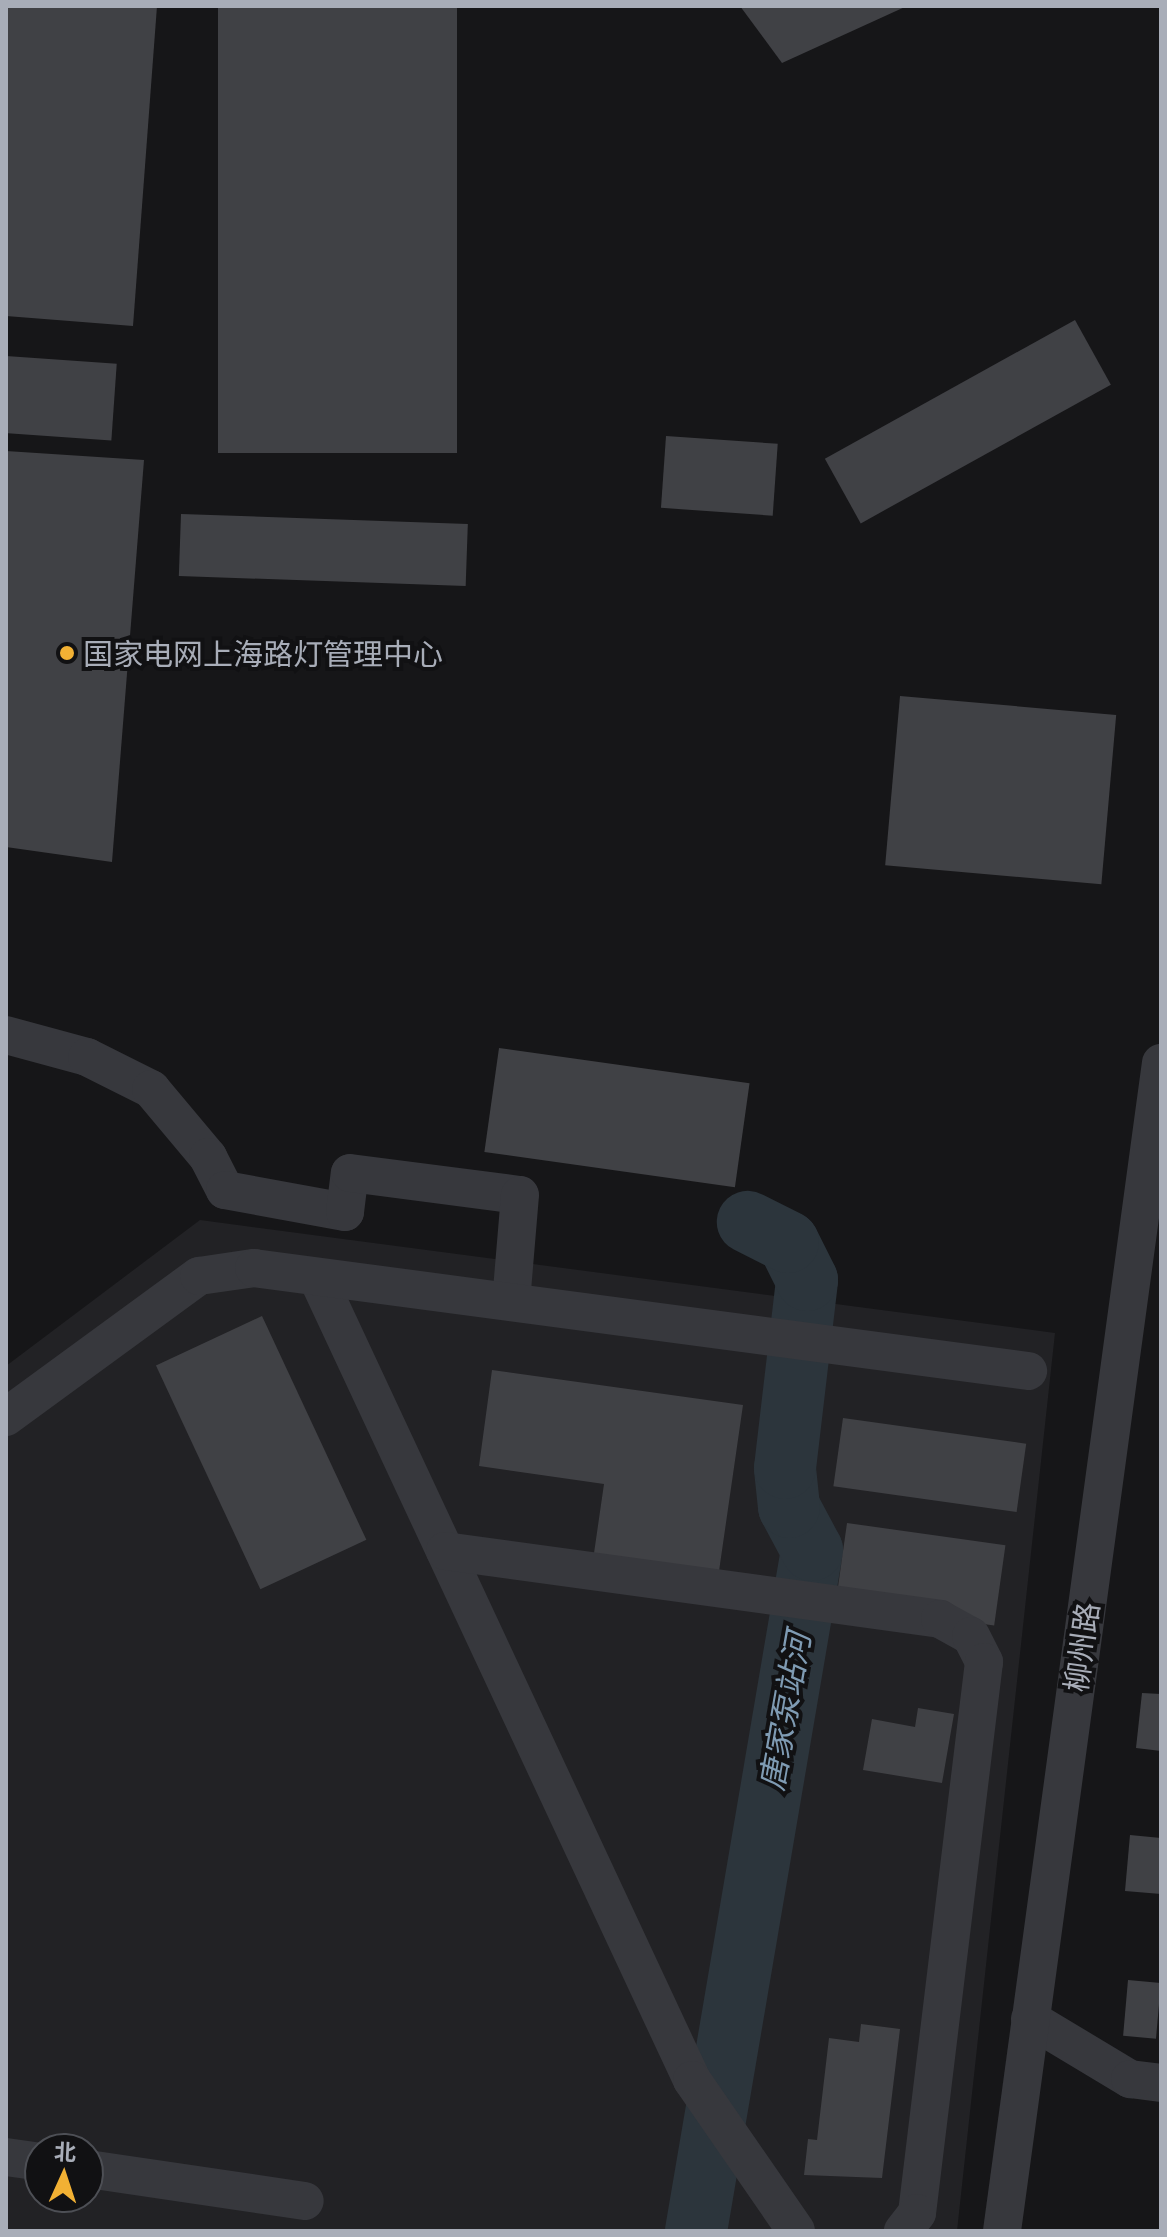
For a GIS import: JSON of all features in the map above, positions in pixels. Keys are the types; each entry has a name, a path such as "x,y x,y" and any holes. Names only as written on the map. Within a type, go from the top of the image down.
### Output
{"street":[{"path":"6,1035 87,1057 151,1089 208,1157 225,1190 345,1212 350,1173 520,1195 511,1302"},
{"name":"柳州路","path":"1002,2231 1161,1063"},
{"path":"6,1417 199,1276 254,1268 1028,1371"},
{"path":"317,1277 692,2080 796,2231"},
{"path":"445,1551 940,1619 971,1636 984,1662 964,1757 914,2106 917,2213 903,2231"},
{"path":"1030,2019 1130,2079 1161,2083"},
{"path":"104,2171 305,2201"}],"shaded area":[{"path":"200,1220 1055,1333 957,2231 6,2231 6,1366"}],"building":[{"path":"6,6 157,6 133,326 6,316"},
{"path":"218,6 457,6 457,453 218,453"},
{"path":"740,6 907,6 782,63"},
{"path":"1075,320 1111,385 861,523 825,459"},
{"path":"6,356 117,364 111,441 6,433"},
{"path":"666,436 778,444 773,516 661,508"},
{"name":"国家电网上海路灯管理中心","path":"6,451 144,460 112,862 6,847"},
{"path":"181,514 468,524 466,586 179,576"},
{"path":"900,696 1116,715 1101,884 885,865"},
{"path":"499,1048 750,1083 735,1187 484,1152"},
{"path":"262,1316 366,1540 260,1589 156,1365"},
{"path":"492,1370 743,1405 717,1585 592,1567 604,1484 479,1466"},
{"path":"843,1418 1026,1444 1017,1512 833,1486"},
{"path":"847,1523 1005,1545 994,1625 836,1603"},
{"path":"1142,1693 1161,1694 1161,1751 1136,1748"},
{"path":"918,1708 954,1714 942,1783 863,1770 872,1719 915,1727"},
{"path":"1130,1835 1161,1838 1161,1894 1125,1891"},
{"path":"1128,1980 1161,1983 1156,2039 1123,2036"},
{"path":"861,2024 900,2029 882,2178 804,2175 808,2139 817,2140 829,2038 859,2042"}],"waterway":[{"name":"唐家泵站河","path":"696,2231 812,1550 789,1507 785,1468 807,1280 788,1242 748,1222"}],"place":[{"name":"国家电网上海路灯管理中心","path":"67,653"}]}
